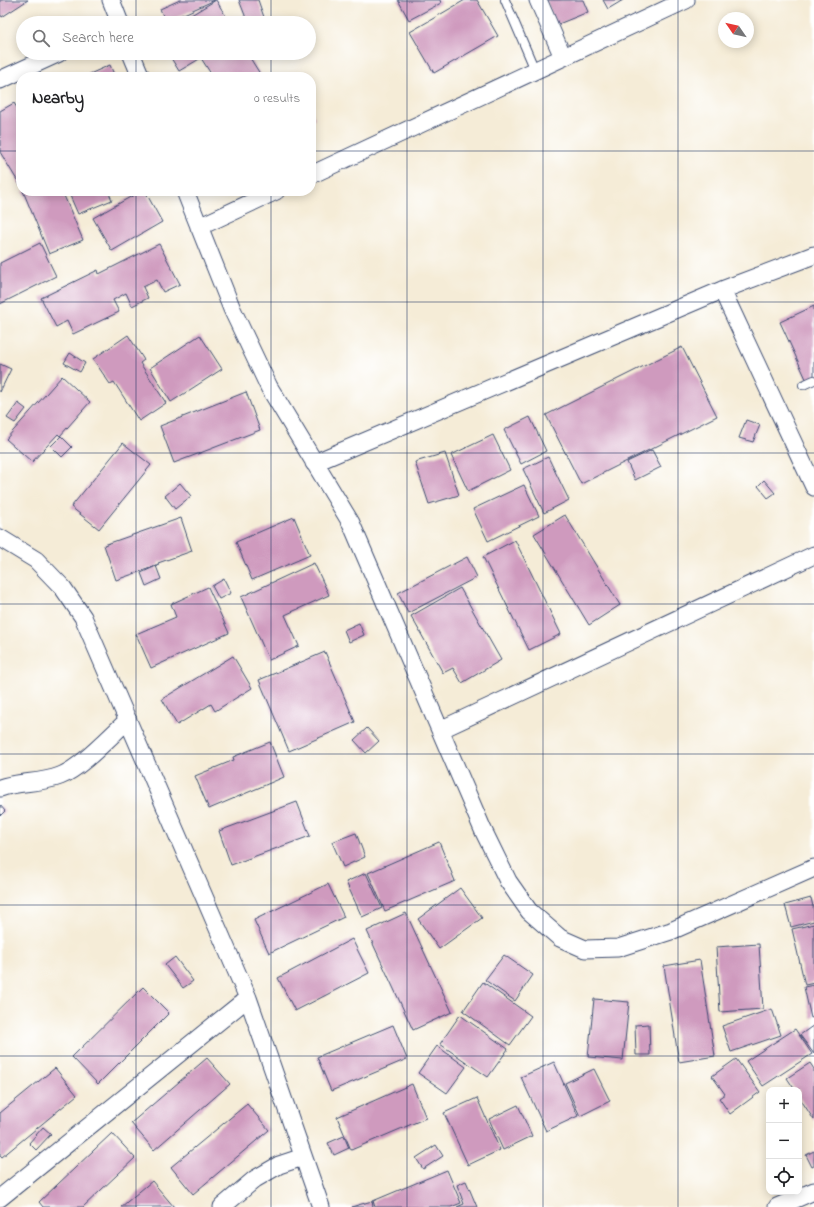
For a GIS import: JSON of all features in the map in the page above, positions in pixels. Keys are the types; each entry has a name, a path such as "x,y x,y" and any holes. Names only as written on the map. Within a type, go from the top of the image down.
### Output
{"street":[{"path":"111,0 117,16"},
{"path":"538,0 563,57"},
{"path":"316,173 686,0"},
{"path":"17,72 44,60"},
{"path":"135,60 139,72"},
{"path":"0,80 16,73"},
{"path":"187,196 232,310 269,387 351,523 483,830 508,881 529,911 560,938 585,949 618,948 671,931 814,868"},
{"path":"199,227 265,196"},
{"path":"314,462 722,290 814,255"},
{"path":"722,290 814,488"},
{"path":"0,538 36,560 63,588 83,617 248,998 321,1207"},
{"path":"440,730 814,555"},
{"path":"0,788 16,784 44,781 60,776 75,768 128,720"},
{"path":"0,1198 248,998"},
{"path":"222,1207 255,1178 279,1165 304,1157"},
{"path":"777,1207 814,1191"}],"lane":[{"path":"505,0 535,70"},
{"path":"803,385 814,380"}],"building":[{"path":"0,0 28,0 2,17 0,14"},
{"path":"180,0 215,0 179,16 163,16 160,9"},
{"path":"216,0 226,16 190,16"},
{"path":"239,0 258,0 264,16 245,16"},
{"path":"398,0 440,0 441,3 409,20"},
{"path":"465,0 477,0 498,36 434,73 410,32"},
{"path":"546,0 583,0 588,12 556,25"},
{"path":"603,0 623,0 608,9"},
{"path":"172,60 198,60 179,71"},
{"path":"202,60 251,60 259,72 210,72"},
{"path":"110,65 113,72 94,72"},
{"path":"14,103 16,106 16,178 0,152 0,111"},
{"path":"25,196 64,196 83,240 49,254"},
{"path":"70,196 110,196 112,200 78,214"},
{"path":"132,196 148,196 162,222 112,251 93,218"},
{"path":"40,243 56,276 0,304 0,263"},
{"path":"159,244 180,284 163,292 157,280 143,287 148,298 132,306 126,293 113,300 119,312 73,334 67,321 56,327 41,298 98,270 99,274"},
{"path":"814,306 814,378 807,381 780,322"},
{"path":"128,335 144,360 140,363 166,403 139,421 114,382 110,384 93,359"},
{"path":"200,335 222,369 171,402 150,368"},
{"path":"682,347 717,416 581,484 546,415"},
{"path":"70,353 85,363 80,372 64,363"},
{"path":"0,364 11,369 0,392"},
{"path":"62,376 90,402 60,436 58,434 32,462 6,439"},
{"path":"246,392 260,430 174,463 160,426"},
{"path":"18,403 26,409 15,423 7,418"},
{"path":"530,417 546,451 521,464 504,430"},
{"path":"746,420 760,425 753,442 739,438"},
{"path":"493,435 510,470 468,491 451,455"},
{"path":"61,436 72,447 62,457 51,446"},
{"path":"123,443 151,465 99,529 71,507"},
{"path":"652,450 661,467 635,480 627,462"},
{"path":"445,453 459,495 429,504 415,462"},
{"path":"548,457 569,500 544,513 523,469"},
{"path":"764,480 775,493 768,498 758,486"},
{"path":"180,483 191,496 175,509 165,496"},
{"path":"524,485 539,516 488,541 473,509"},
{"path":"565,515 620,605 589,625 534,534"},
{"path":"294,517 310,555 252,580 236,542"},
{"path":"181,518 192,551 158,563 159,565 116,580 104,545"},
{"path":"515,540 561,634 529,650 483,557"},
{"path":"467,557 477,577 408,613 398,593"},
{"path":"314,563 329,595 285,615 299,646 269,660 241,597"},
{"path":"156,566 161,579 146,586 141,573"},
{"path":"224,579 231,593 219,599 212,586"},
{"path":"208,587 229,633 151,668 136,634 176,617 171,604"},
{"path":"460,588 501,660 462,683 453,668 443,673 411,616"},
{"path":"359,623 364,635 349,642 344,630"},
{"path":"325,652 355,722 289,751 259,680"},
{"path":"233,656 252,688 215,711 211,704 177,725 162,699"},
{"path":"367,728 379,741 366,753 354,740"},
{"path":"270,742 284,777 209,809 195,776 234,760 233,757"},
{"path":"297,802 310,836 231,865 219,831"},
{"path":"0,805 5,811 0,816"},
{"path":"356,833 365,857 343,867 332,842"},
{"path":"439,842 455,881 385,911 368,873"},
{"path":"366,873 382,908 362,917 346,882"},
{"path":"328,884 344,917 269,953 254,920"},
{"path":"460,888 482,918 439,949 418,919"},
{"path":"811,898 814,911 814,921 791,927 785,905"},
{"path":"406,913 452,1012 413,1030 367,931"},
{"path":"814,924 814,983 805,985 792,929"},
{"path":"352,939 369,973 295,1011 278,978"},
{"path":"759,944 763,1009 720,1012 716,947"},
{"path":"504,955 533,975 515,1001 485,980"},
{"path":"175,957 193,981 183,988 165,965"},
{"path":"700,960 715,1056 679,1062 664,966"},
{"path":"483,982 531,1016 510,1045 463,1011"},
{"path":"814,985 814,1017 811,1018 804,987"},
{"path":"143,987 169,1013 98,1084 72,1057"},
{"path":"594,999 629,1002 623,1060 588,1057"},
{"path":"772,1009 781,1035 731,1052 722,1026"},
{"path":"460,1015 508,1049 488,1077 440,1044"},
{"path":"649,1024 650,1055 636,1055 635,1025"},
{"path":"393,1025 407,1059 331,1091 317,1057"},
{"path":"814,1025 814,1054 800,1035"},
{"path":"795,1029 812,1054 763,1086 746,1061"},
{"path":"437,1046 466,1067 447,1093 418,1073"},
{"path":"207,1058 230,1084 154,1150 131,1123"},
{"path":"736,1059 760,1092 730,1114 719,1098 725,1094 712,1076"},
{"path":"554,1062 578,1116 546,1131 521,1077"},
{"path":"810,1063 814,1069 814,1120 802,1102 802,1087 793,1087 787,1078"},
{"path":"55,1068 77,1095 2,1157 0,1155 0,1113"},
{"path":"594,1069 610,1101 580,1116 565,1083"},
{"path":"412,1084 426,1118 351,1150 337,1117"},
{"path":"477,1098 500,1150 468,1165 444,1113"},
{"path":"247,1104 269,1130 193,1194 171,1167"},
{"path":"518,1105 532,1136 503,1150 489,1119"},
{"path":"43,1127 51,1134 36,1150 29,1143"},
{"path":"112,1133 135,1158 83,1207 43,1207 39,1202"},
{"path":"344,1136 349,1148 334,1155 328,1143"},
{"path":"436,1145 443,1156 423,1169 416,1158"},
{"path":"814,1151 814,1166 812,1167 806,1155"},
{"path":"447,1170 461,1203 451,1207 375,1207 373,1201"},
{"path":"152,1181 174,1207 121,1207"},
{"path":"466,1181 477,1207 457,1207 464,1204 457,1185"},
{"path":"372,1201 373,1207 351,1207"}]}
